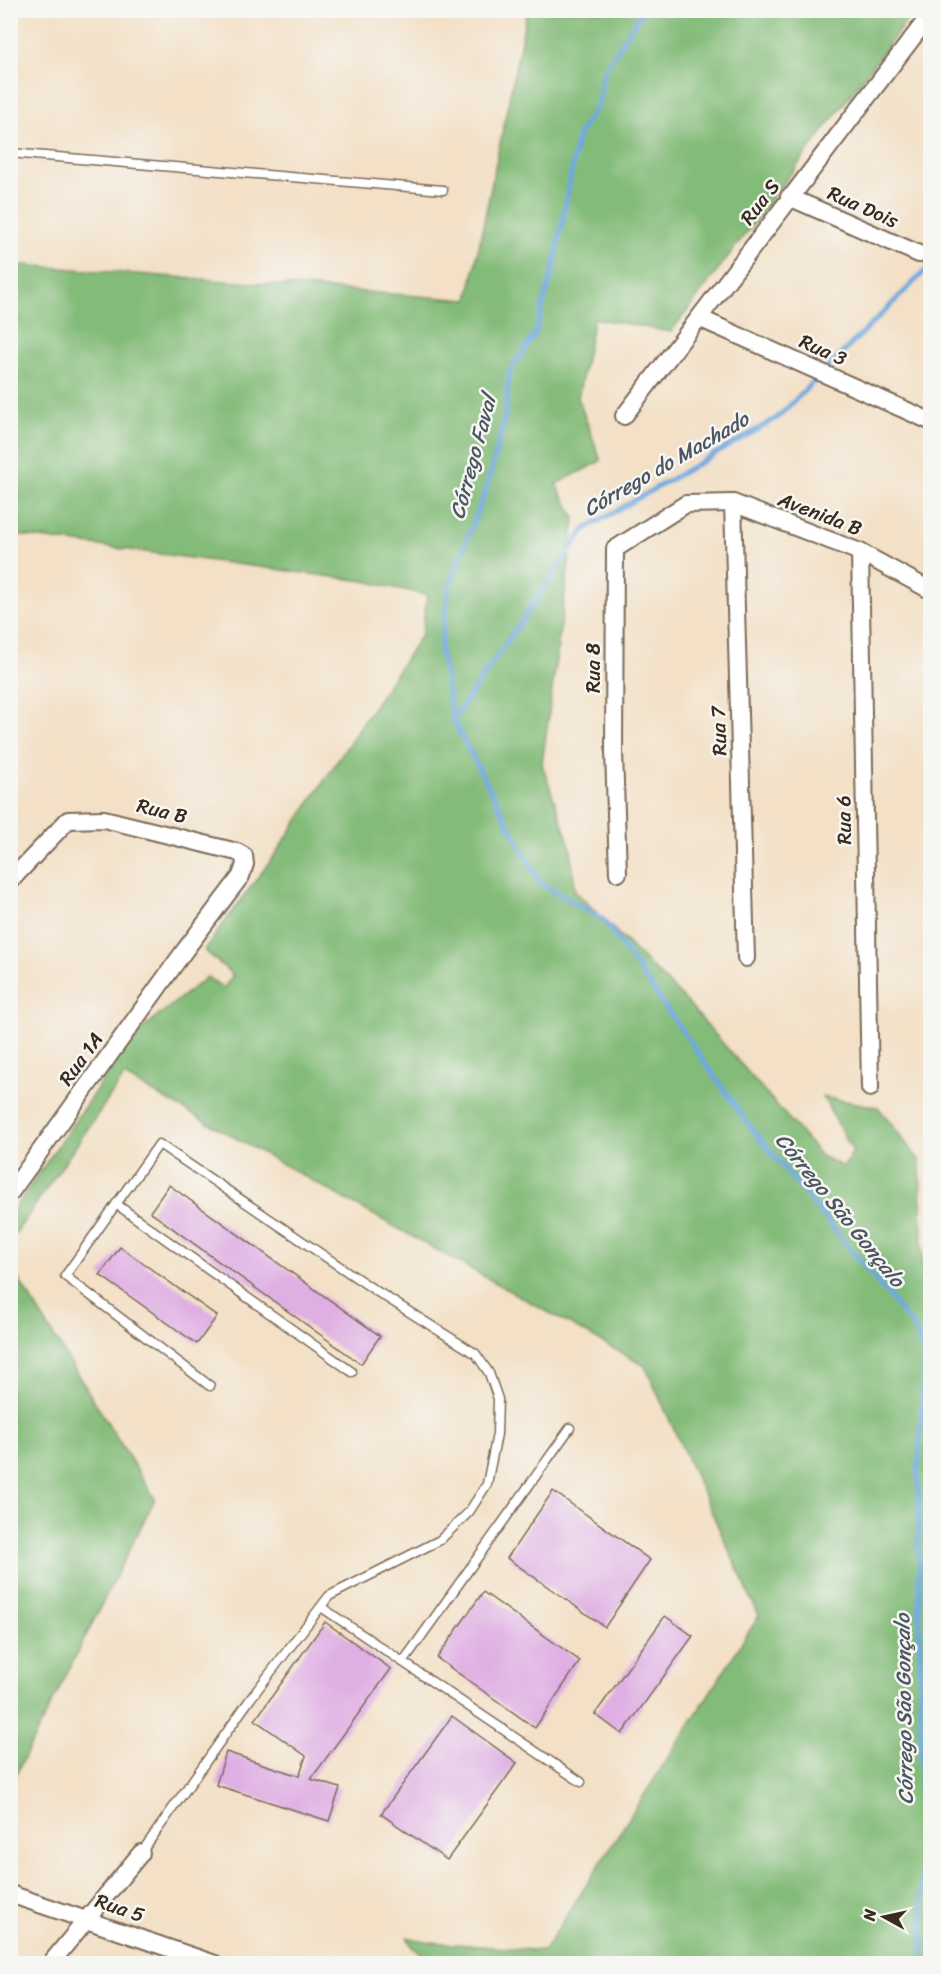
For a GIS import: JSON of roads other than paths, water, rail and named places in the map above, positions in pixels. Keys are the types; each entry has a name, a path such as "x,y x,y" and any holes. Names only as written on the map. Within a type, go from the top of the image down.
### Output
{"street":[{"name":"Rua S","path":"624,416 930,15"},
{"name":"Rua Dois","path":"789,197 920,254"},
{"name":"Rua 3","path":"699,318 930,421"},
{"name":"Avenida B","path":"686,504 734,503 860,552 930,590"},
{"name":"Rua 7","path":"734,503 746,958"},
{"name":"Rua 8","path":"618,873 614,752 615,549 686,504"},
{"name":"Rua 6","path":"860,552 870,1088"},
{"name":"Rua B","path":"10,881 68,820 104,819 237,852 244,856"},
{"name":"Rua 1A","path":"10,1193 241,876 245,864 244,856"},
{"path":"50,1964 141,1853"},
{"name":"Rua 5","path":"10,1894 87,1919 171,1956 215,1964"}],"lane":[{"path":"10,153 443,190"},
{"path":"141,1853 244,1707 329,1596 440,1540 469,1512 487,1484 496,1434 498,1399 489,1373 476,1354 373,1289 159,1144 65,1276 210,1386"},
{"path":"116,1204 352,1372"},
{"path":"403,1662 570,1428"},
{"path":"321,1607 581,1782"}],"waterway":[{"name":"Córrego São Gonçalo","path":"643,10 604,70 598,105 578,135 554,267 535,334 509,373 505,417 486,490 449,587 440,650 453,720 540,883 603,919 749,1125 914,1327 925,1356 918,1473 923,1964"},
{"name":"Córrego do Machado","path":"453,720 585,529 777,418 930,266"}],"water label":[{"name":"Córrego Faval","path":"473,457"}]}
